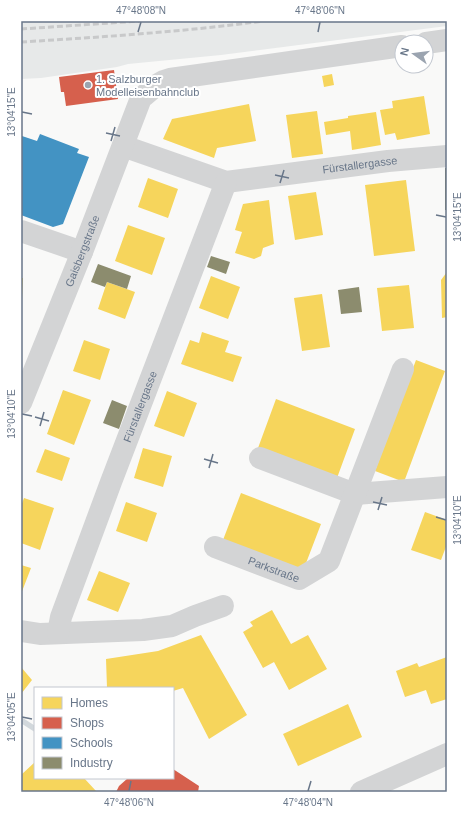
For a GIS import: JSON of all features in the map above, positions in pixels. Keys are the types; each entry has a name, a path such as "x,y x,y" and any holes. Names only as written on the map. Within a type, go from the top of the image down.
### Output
{"street":[{"path":"434,42 447,40"},
{"name":"Gaisbergstraße","path":"21,403 82,252 141,98 159,83 170,79 394,47"},
{"name":"Fürstallergasse","path":"123,146 226,182 388,160 447,156"},
{"name":"Fürstallergasse","path":"58,633 61,617 110,482 226,182"},
{"path":"21,231 82,252"},
{"name":"Parkstraße","path":"215,547 299,579 329,561 403,369"},
{"path":"260,458 355,494 447,487"},
{"path":"21,631 40,634 143,630 172,626 223,606"},
{"path":"361,792 447,754"}],"shaded area":[{"path":"21,21 447,21 447,26 221,55 128,64 117,67 41,78 21,79"}],"building: Homes":[{"path":"332,74 334,85 324,87 322,76"},
{"path":"424,96 430,134 397,140 395,133 385,135 380,110 393,108 392,101"},
{"path":"249,104 256,141 217,148 214,158 163,139 172,119"},
{"path":"317,111 323,154 292,158 286,115"},
{"path":"376,112 381,145 352,150 350,131 326,135 324,122 348,118 348,116"},
{"path":"148,178 178,189 168,218 138,207"},
{"path":"406,180 415,251 374,256 365,185"},
{"path":"316,192 323,235 295,240 288,196"},
{"path":"269,200 274,244 263,248 261,256 254,259 235,253 242,232 235,230 243,204"},
{"path":"128,225 165,238 152,275 115,261"},
{"path":"447,272 447,317 442,318 441,280"},
{"path":"211,276 240,287 228,319 199,308"},
{"path":"21,278 23,278 22,300 21,299"},
{"path":"107,282 135,292 125,319 98,309"},
{"path":"409,285 414,328 382,331 377,288"},
{"path":"322,294 330,347 302,351 294,298"},
{"path":"202,332 229,341 225,352 242,357 233,382 181,364 190,340 199,343"},
{"path":"84,340 110,349 100,380 73,371"},
{"path":"416,360 445,371 404,482 375,471"},
{"path":"63,390 91,400 74,445 47,434"},
{"path":"167,391 197,403 184,437 154,426"},
{"path":"276,399 355,429 337,478 258,448"},
{"path":"143,448 172,456 163,487 134,478"},
{"path":"45,449 70,458 62,481 36,472"},
{"path":"241,493 321,524 303,571 223,540"},
{"path":"24,498 54,508 40,550 21,543 21,506"},
{"path":"126,502 157,513 147,542 116,531"},
{"path":"425,512 447,520 447,544 441,560 411,550"},
{"path":"21,565 31,568 21,594"},
{"path":"99,571 130,583 118,612 87,600"},
{"path":"272,610 291,644 308,635 327,669 289,690 274,662 263,668 243,632 253,626 250,622"},
{"path":"201,635 247,715 209,739 183,688 174,691 174,687 107,687 106,659 158,651"},
{"path":"447,657 447,699 431,704 426,690 405,697 396,671 417,663 419,667"},
{"path":"21,667 32,680 21,694"},
{"path":"348,704 362,737 298,766 283,734"},
{"path":"34,763 34,779 85,779 96,791 21,792 21,775"}],"building: Shops":[{"name":"1. Salzburger Modelleisenbahnclub","path":"114,70 118,99 66,106 64,92 61,92 59,77"},
{"path":"174,770 199,786 198,792 116,792 119,786 127,779 174,779"}],"building: Schools":[{"path":"40,134 79,149 77,153 89,157 63,224 53,227 21,215 21,139 22,136 37,141"}],"building: Industry":[{"path":"445,168 447,168 447,210 445,210"},
{"path":"211,256 230,262 226,274 207,267"},
{"path":"98,264 131,276 127,289 107,282 105,287 91,282"},
{"path":"359,287 362,312 341,314 338,290"},
{"path":"112,400 127,406 119,429 103,423"}],"waterway":[{"path":"21,720 34,728"}],"railway":[{"path":"21,29 140,21"},
{"path":"21,42 172,31 263,21"}],"place":[{"name":"1. Salzburger Modelleisenbahnclub","path":"88,85"}]}
